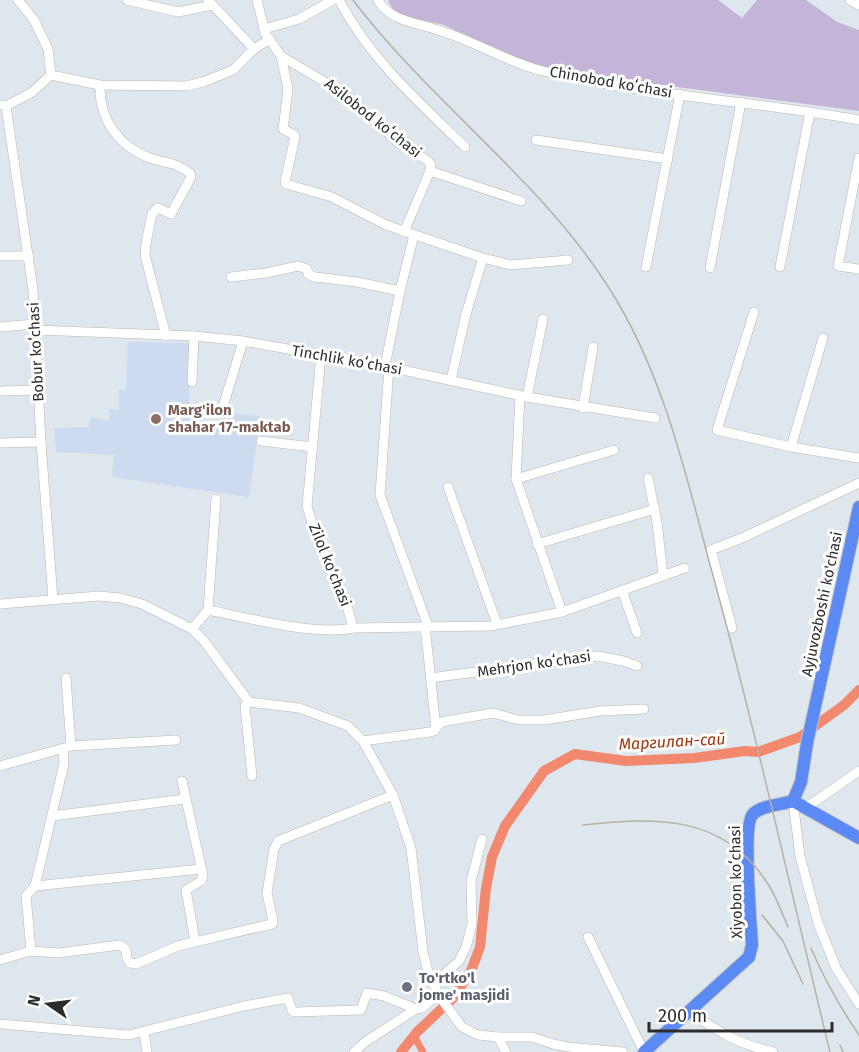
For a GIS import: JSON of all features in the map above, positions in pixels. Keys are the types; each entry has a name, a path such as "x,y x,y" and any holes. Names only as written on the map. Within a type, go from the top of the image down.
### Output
{"main road":[{"name":"Ayjuvozboshi ko'chasi","path":"793,801 801,782 806,748 859,507"},
{"path":"793,801 859,838"},
{"name":"Xiyobon koʻchasi","path":"644,1052 749,957 752,945 747,828 750,816 756,811 793,801"}],"street":[{"path":"18,0 34,20 48,50 51,75"},
{"path":"127,0 178,12 210,2 254,49"},
{"name":"Asilobod koʻchasi","path":"257,0 264,29 281,56 288,89 283,129 295,137 285,182 332,197 404,232 483,258 510,265 568,260"},
{"path":"264,29 299,19 333,0"},
{"path":"339,0 351,23 385,68 465,147"},
{"name":"Chinobod koʻchasi","path":"378,0 383,9 406,22 442,31 518,63 542,70 600,82 859,120"},
{"path":"850,0 859,5"},
{"path":"51,75 100,85 186,86 233,70 254,49 270,39"},
{"name":"Asilobod koʻchasi","path":"281,56 345,94 399,143 431,165 404,232"},
{"path":"3,105 32,93 51,75"},
{"path":"100,85 100,102 110,127 118,138 147,157 190,172 191,177 171,214 158,208 152,214 146,243 148,272 166,336"},
{"path":"646,267 680,94"},
{"path":"710,268 741,102"},
{"name":"Bobur koʻchasi","path":"3,105 29,256 53,599"},
{"path":"780,267 810,112"},
{"path":"536,140 668,159"},
{"path":"859,158 838,266 859,269"},
{"path":"430,171 521,201"},
{"path":"414,235 400,291 387,366 380,495 427,626 436,728"},
{"path":"0,256 29,256"},
{"path":"451,380 466,314 483,258"},
{"path":"231,277 298,266 307,269 308,274 315,277 357,282 400,291"},
{"path":"754,312 717,430 791,447 859,458"},
{"path":"543,319 523,397 516,479 562,612"},
{"name":"Tinchlik koʻchasi","path":"0,327 194,336 243,341 387,366 523,397 654,418"},
{"path":"192,382 194,336"},
{"path":"791,447 823,338"},
{"path":"222,410 243,341"},
{"path":"583,408 593,347"},
{"name":"Zilol ko‘chasi","path":"321,355 307,506 314,530 346,602 354,628"},
{"path":"0,391 38,390"},
{"path":"261,441 313,447"},
{"path":"0,443 41,442"},
{"path":"516,479 614,450"},
{"path":"648,478 655,509 663,575"},
{"path":"732,628 711,550 742,538 859,483"},
{"path":"448,487 498,624"},
{"path":"192,629 208,609 216,499"},
{"path":"537,544 655,509"},
{"path":"208,609 290,626 343,630 498,624 562,612 685,568"},
{"path":"622,590 637,633"},
{"path":"0,604 99,596 120,598 142,604 192,629 204,641 249,702 299,708 348,726 363,741 393,795 411,848 423,952 433,984 462,1027 478,1035 532,1036 555,1048 623,1052"},
{"name":"Mehrjon koʻchasi","path":"430,678 598,656 637,666"},
{"path":"31,951 26,896 35,886 67,748 66,678"},
{"path":"249,702 245,706 252,776"},
{"path":"363,741 430,732 441,722 493,713 519,720 544,720 600,711 644,709"},
{"path":"0,766 67,748 176,740"},
{"path":"807,807 859,771"},
{"path":"182,781 201,869 201,881 186,890 195,941"},
{"path":"0,960 31,951 58,954 120,945 126,950 130,963 136,964 195,941 272,924 267,893 274,849 278,841 393,795"},
{"path":"52,816 185,799"},
{"path":"793,801 800,856 820,930 836,968 858,1002"},
{"path":"433,984 459,961 466,947 472,924 471,881 482,839"},
{"path":"35,886 201,869"},
{"path":"588,937 644,1052"},
{"path":"0,1024 129,1035 244,1006 288,998 294,1012 361,1010 367,993 384,996 416,1009"},
{"path":"354,1052 365,1042 416,1009 441,997"},
{"path":"689,1011 712,1028 740,1043 773,1052"},
{"path":"144,1032 147,1052"},
{"path":"498,1037 506,1052"}],"shaded area":[{"path":"388,0 718,0 742,18 757,0 806,0 837,22 859,30 859,111 572,73 521,61 444,25 395,14"},
{"name":"Marg'ilon shahar 17-maktab","path":"128,342 190,343 189,409 203,409 203,424 222,425 223,413 260,416 249,497 112,477 114,455 56,452 54,428 89,427 90,418 109,420 110,409 119,410 119,390 126,390"}],"waterway":[{"name":"Маргилан-сай","path":"401,1052 417,1032 453,998 471,971 480,947 486,888 492,857 505,826 544,771 575,754 626,761 694,758 745,751 758,752 800,737 844,705 859,690"},
{"path":"414,1036 423,1052"}],"railway":[{"path":"353,0 416,73 551,212 609,288 643,352 670,420 725,622 757,744 830,1052"},
{"path":"583,825 609,822 661,822 685,825 707,832 729,843 748,859 770,886 788,927"},
{"path":"762,915 783,941 803,984"},
{"path":"811,948 833,993 859,1035"},
{"path":"840,1045 843,1052"}],"place":[{"name":"Marg'ilon shahar 17-maktab","path":"156,419"},
{"name":"To'rtko'l jome' masjidi","path":"407,987"}]}
